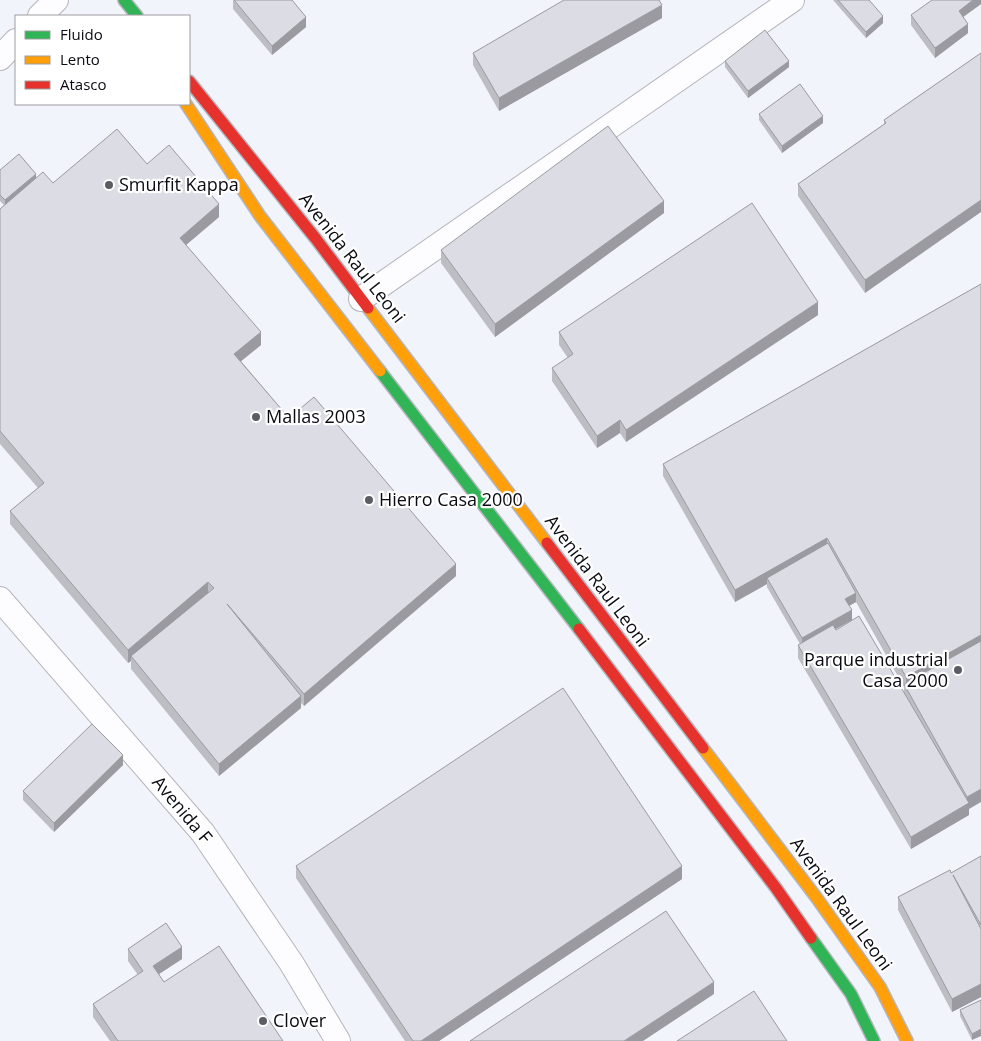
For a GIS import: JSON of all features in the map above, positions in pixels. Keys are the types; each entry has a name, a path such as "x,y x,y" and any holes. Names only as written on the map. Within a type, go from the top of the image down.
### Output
{"main road":[{"path":"118,0 128,15"},
{"path":"124,0 136,15"},
{"name":"Avenida Raul Leoni","path":"190,82 316,239 816,897 880,987 907,1041"},
{"path":"187,105 260,216 592,645 776,888 851,994 874,1041"}],"street":[{"path":"41,15 56,0"},
{"path":"361,299 792,0"},
{"path":"0,58 15,42"},
{"name":"Avenida F","path":"0,599 203,833 292,964 338,1041"}],"building":[{"path":"234,0 292,0 306,17 272,46"},
{"path":"564,0 659,0 662,5 499,98 473,53"},
{"path":"838,0 869,0 883,16 866,32"},
{"path":"932,0 973,0 959,11 968,24 935,48 911,15"},
{"path":"765,30 789,61 748,91 725,61"},
{"path":"981,53 981,200 865,280 798,184 886,123 884,120"},
{"path":"800,84 823,116 782,146 759,114"},
{"path":"608,126 664,201 495,324 441,250"},
{"path":"117,129 147,164 169,145 219,204 180,238 261,332 234,354 289,418 314,397 456,564 304,694 227,604 301,696 219,764 131,656 214,588 208,582 128,650 10,511 44,483 0,431 0,209 43,172 53,183"},
{"path":"19,154 36,174 5,200 0,195 0,170"},
{"path":"752,203 818,302 626,430 620,420 597,436 552,368 573,354 559,332"},
{"path":"981,284 981,635 906,677 827,538 735,590 663,464"},
{"path":"828,543 856,593 845,599 852,610 802,638 767,578"},
{"path":"859,616 969,803 911,837 798,645 833,625 836,630"},
{"path":"981,641 981,789 967,797 904,684"},
{"path":"563,688 682,866 421,1041 413,1041 296,866"},
{"path":"92,724 123,755 54,823 23,791"},
{"path":"981,856 981,925 953,875 981,929 981,984 952,999 898,897 950,870 951,873"},
{"path":"666,911 714,982 624,1041 470,1041"},
{"path":"166,923 182,947 153,966 164,982 219,946 283,1041 118,1041 93,1004 143,971 128,949"},
{"path":"754,991 787,1041 677,1041"},
{"path":"981,1000 981,1029 972,1034 960,1010"}],"traffic: fast":[{"path":"124,0 136,15"},
{"path":"380,371 579,629"},
{"path":"811,938 851,994 874,1041"}],"traffic: slow":[{"path":"187,105 260,216 380,371"},
{"path":"368,308 547,543"},
{"path":"703,748 816,897 880,987 907,1041"}],"traffic: jam":[{"path":"190,82 316,239 368,308"},
{"path":"547,543 703,748"},
{"path":"579,629 776,888 811,938"}],"place":[{"name":"Smurfit Kappa","path":"109,185"},
{"name":"Mallas 2003","path":"256,417"},
{"name":"Hierro Casa 2000","path":"369,500"},
{"name":"Parque industrial Casa 2000","path":"958,670"},
{"name":"Clover","path":"263,1021"}]}
